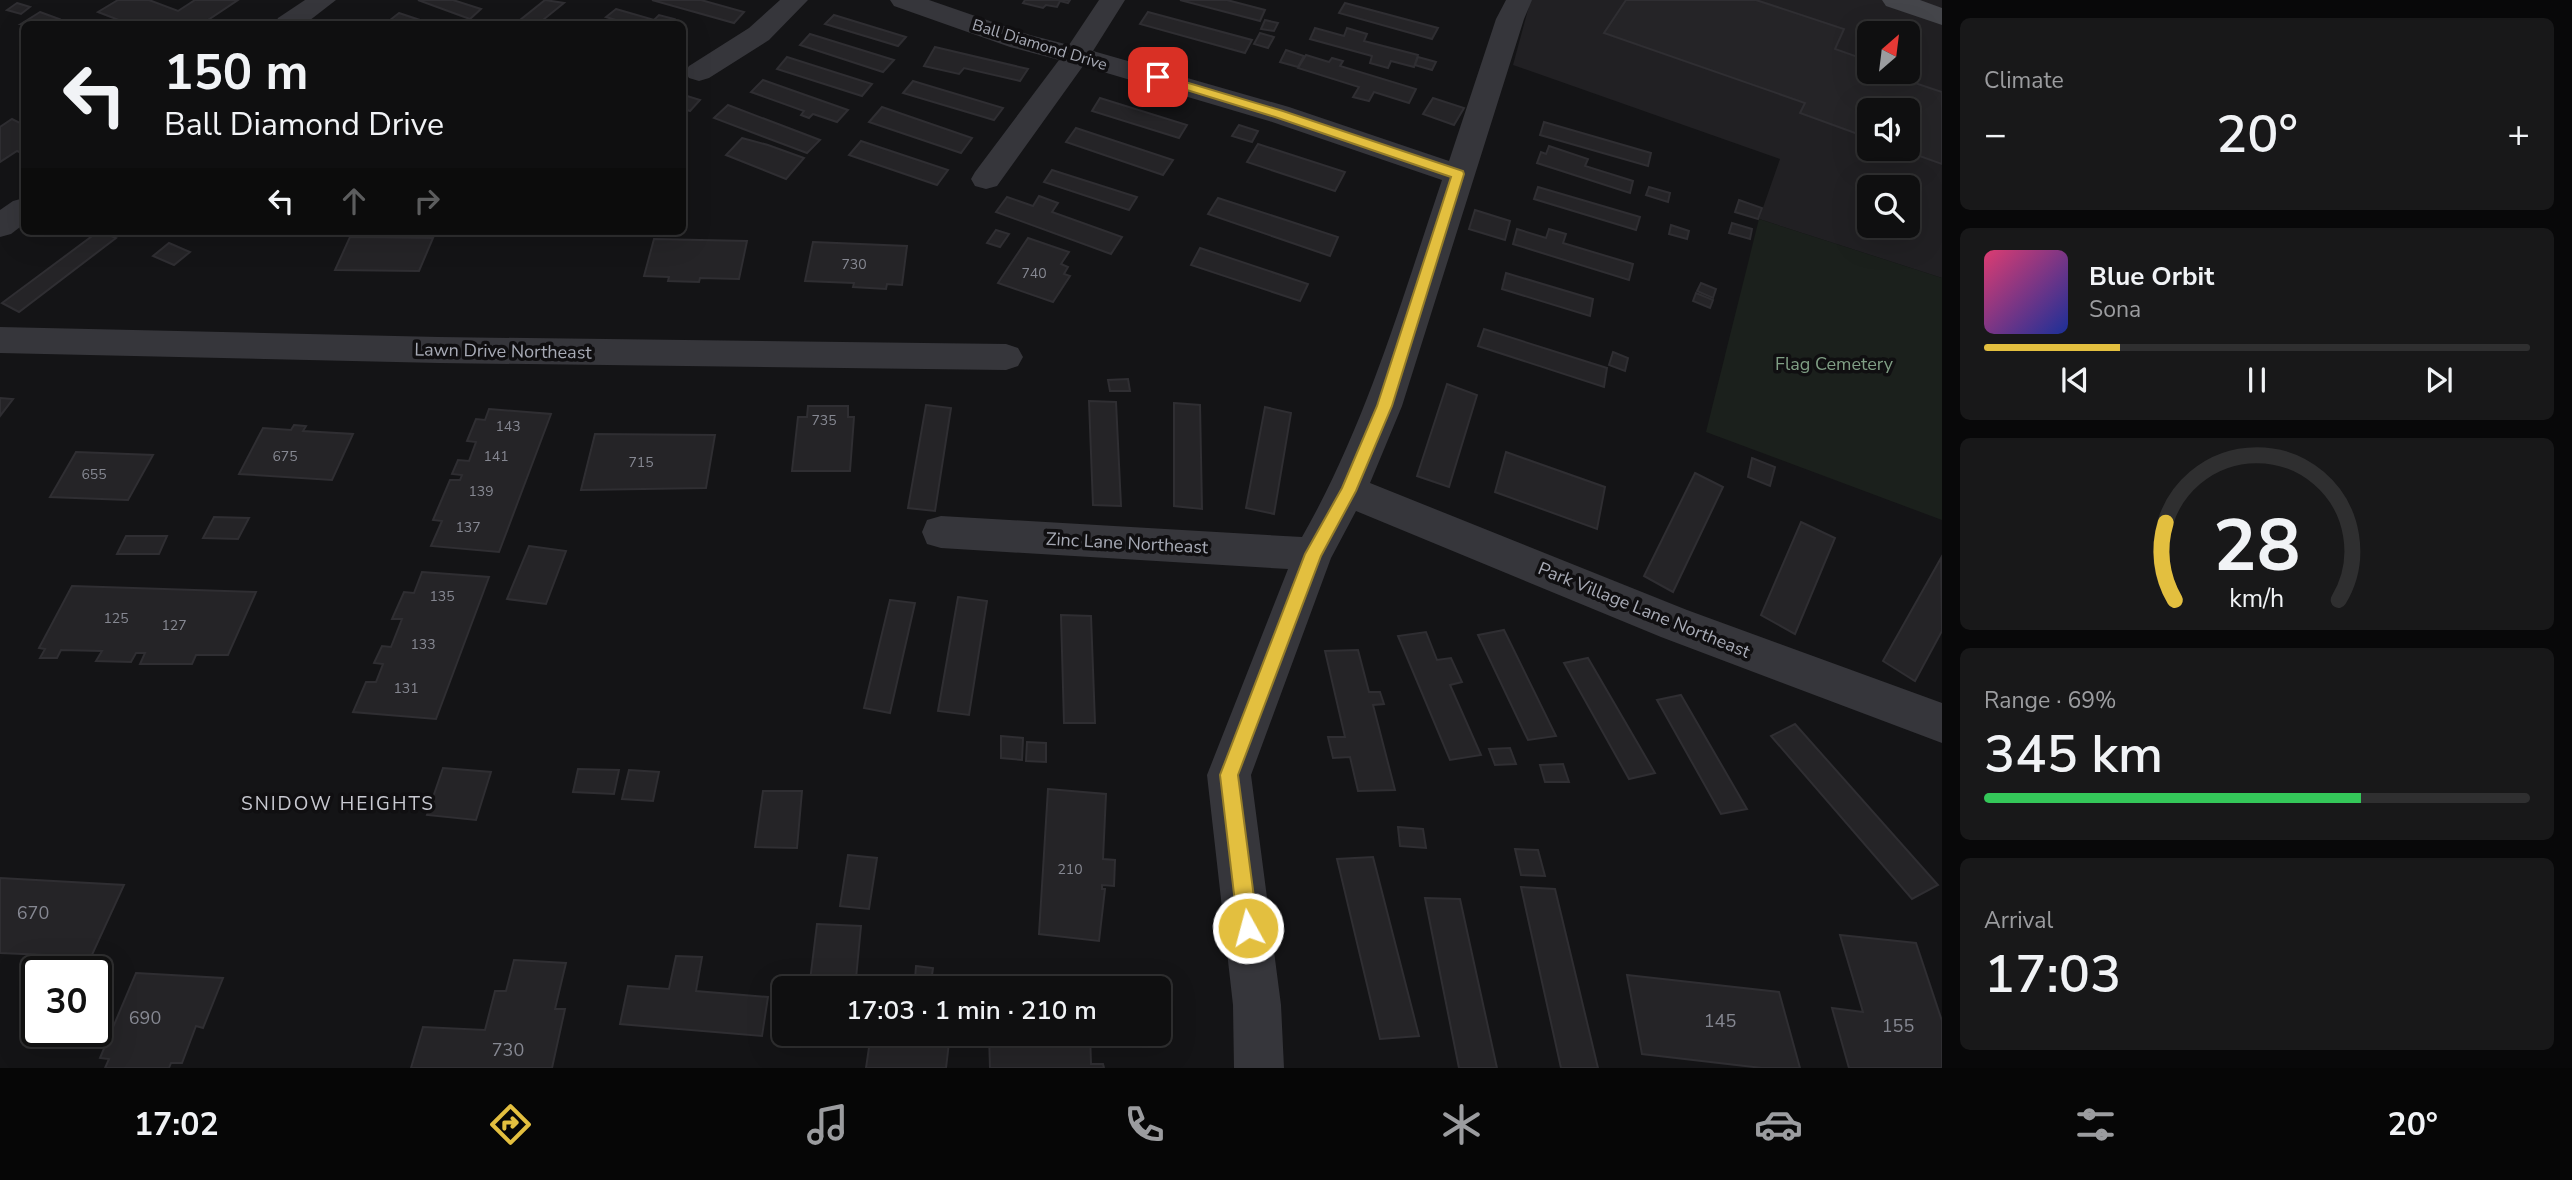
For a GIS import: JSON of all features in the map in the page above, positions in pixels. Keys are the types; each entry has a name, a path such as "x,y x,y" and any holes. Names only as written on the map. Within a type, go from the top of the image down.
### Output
{"street":[{"path":"292,21 323,0"},
{"path":"699,72 759,34 795,0"},
{"name":"Ball Diamond Drive","path":"904,0 1020,41 1158,77 1458,174"},
{"path":"986,179 1076,56 1112,0"},
{"path":"1259,1068 1258,1005 1229,775 1313,554 1348,491 1384,406 1458,174 1510,19 1519,0"},
{"path":"1895,0 1942,17"},
{"path":"0,226 21,211"},
{"name":"Lawn Drive Northeast","path":"0,340 439,351 1006,358"},
{"name":"Park Village Lane Northeast","path":"1348,491 1675,624 1942,723"},
{"name":"Zinc Lane Northeast","path":"941,533 1313,554"}],"shaded area":[{"path":"1508,0 1942,0 1942,278 1759,219 1780,159 1513,65 1529,6"}],"green space":[{"name":"Flag Cemetery","path":"1759,219 1942,278 1942,520 1706,432"}],"building":[{"path":"118,0 149,0 178,11 195,0 238,0 206,21 121,21 98,12"},
{"path":"418,0 453,0 481,9 470,19"},
{"path":"545,0 564,3 542,21 519,21"},
{"path":"652,0 701,0 744,12 734,23"},
{"path":"1025,0 1070,0 1068,3 1060,1 1057,7 1046,5 1043,8 1023,3"},
{"path":"1180,0 1227,0 1265,10 1260,21"},
{"path":"1626,0 1756,0 1844,29 1835,49 1857,57 1857,84 1918,84 1942,92 1942,164 1920,156 1920,98 1857,98 1857,134 1800,113 1805,103 1604,33"},
{"path":"17,3 30,7 21,14 7,10"},
{"path":"1345,3 1438,28 1432,39 1339,13"},
{"path":"616,9 654,20 659,15 674,19 672,21 619,21 606,17"},
{"path":"40,12 59,19 55,21 26,21"},
{"path":"1148,12 1252,40 1245,53 1140,24"},
{"path":"399,13 423,21 389,21"},
{"path":"834,15 906,37 898,46 825,24"},
{"path":"1265,20 1278,23 1274,31 1261,29"},
{"path":"1315,28 1344,36 1347,28 1367,34 1364,41 1418,55 1414,67 1391,61 1388,68 1370,63 1372,56 1310,39"},
{"path":"1260,33 1274,37 1268,48 1254,44"},
{"path":"810,34 894,60 883,72 800,45"},
{"path":"935,47 1028,69 1020,81 964,68 959,74 924,66"},
{"path":"1286,50 1304,56 1298,67 1280,62"},
{"path":"1306,55 1329,62 1332,58 1343,61 1340,66 1416,89 1409,103 1374,92 1369,101 1353,97 1359,87 1298,68"},
{"path":"787,57 872,84 862,96 777,69"},
{"path":"1418,57 1436,62 1432,70 1415,65"},
{"path":"763,80 848,110 837,122 813,114 809,118 801,115 804,111 751,92"},
{"path":"913,81 1003,108 994,120 903,93"},
{"path":"686,97 700,100 690,111 686,110"},
{"path":"1100,98 1187,125 1179,138 1092,111"},
{"path":"1433,98 1464,108 1454,125 1423,114"},
{"path":"728,105 820,140 807,153 714,118"},
{"path":"882,107 972,138 961,153 869,122"},
{"path":"12,119 21,124 21,153 17,151 0,162 0,127"},
{"path":"1544,122 1651,153 1648,166 1540,135"},
{"path":"1239,125 1258,131 1252,142 1232,136"},
{"path":"1076,128 1173,160 1163,175 1066,142"},
{"path":"742,138 804,158 786,179 726,155"},
{"path":"861,141 948,170 937,185 849,155"},
{"path":"1258,144 1345,172 1335,191 1247,162"},
{"path":"1549,146 1588,159 1585,166 1633,181 1630,193 1537,163 1541,152 1546,154"},
{"path":"1052,170 1137,197 1129,210 1044,182"},
{"path":"1538,187 1640,217 1636,230 1534,199"},
{"path":"1649,187 1670,193 1668,202 1646,195"},
{"path":"1039,196 1058,203 1052,212 1122,237 1111,254 996,212 1007,197 1033,206"},
{"path":"1218,198 1338,237 1330,256 1208,214"},
{"path":"1739,200 1762,208 1758,219 1735,212"},
{"path":"1475,210 1510,221 1505,240 1469,229"},
{"path":"1732,223 1752,229 1750,239 1729,233"},
{"path":"1671,225 1689,231 1687,239 1669,234"},
{"path":"1517,229 1546,238 1549,229 1566,234 1563,243 1633,264 1629,280 1513,244"},
{"path":"996,230 1009,234 1000,247 987,243"},
{"path":"94,235 116,238 19,312 2,303"},
{"path":"350,237 433,238 419,271 335,270"},
{"path":"1028,238 1069,252 1061,264 1068,267 1064,274 1070,276 1053,302 998,283"},
{"path":"654,239 747,241 739,279 700,278 699,282 668,281 669,277 644,276"},
{"path":"813,242 907,246 902,285 887,284 886,289 853,287 854,283 805,281"},
{"path":"169,243 190,252 174,265 153,256"},
{"path":"1200,248 1308,284 1300,301 1191,265"},
{"path":"1506,273 1593,299 1590,316 1502,289"},
{"path":"1701,283 1716,289 1713,298 1697,291"},
{"path":"1696,293 1713,300 1710,308 1693,301"},
{"path":"1484,329 1607,368 1604,387 1478,346"},
{"path":"1613,352 1628,358 1625,371 1609,365"},
{"path":"1128,379 1130,391 1110,391 1108,380"},
{"path":"1447,384 1477,395 1449,487 1417,476"},
{"path":"0,398 13,399 0,416"},
{"path":"1089,401 1116,402 1121,506 1093,505"},
{"path":"1174,403 1200,405 1202,509 1174,506"},
{"path":"926,405 951,408 935,511 908,508"},
{"path":"808,406 848,406 848,417 854,417 850,471 792,471 798,417 807,417"},
{"path":"1265,407 1291,413 1274,514 1246,508"},
{"path":"489,409 551,414 499,552 431,546 442,521 433,520 450,480 460,480 462,475 452,474 458,460 469,461 476,442 467,441 476,419 485,420"},
{"path":"294,425 306,426 303,431 353,434 332,480 239,474 263,428 291,430"},
{"path":"595,434 715,435 706,488 581,490"},
{"path":"76,452 153,455 128,500 50,497"},
{"path":"1506,452 1605,487 1597,529 1495,492"},
{"path":"1752,458 1775,467 1770,486 1748,477"},
{"path":"1695,473 1723,487 1673,592 1644,576"},
{"path":"214,517 249,518 238,539 203,538"},
{"path":"1801,522 1835,538 1795,634 1761,615"},
{"path":"126,536 167,536 159,554 117,554"},
{"path":"529,546 566,551 546,604 507,599"},
{"path":"1941,558 1942,631 1915,681 1883,661"},
{"path":"422,572 489,577 436,719 353,712 366,682 376,682 383,664 374,663 382,646 391,647 402,619 392,619 404,592 414,593"},
{"path":"72,586 256,592 228,655 196,655 192,664 140,664 145,653 136,653 131,662 96,661 102,651 61,650 57,658 40,658 45,649 39,648"},
{"path":"958,597 987,601 969,715 938,711"},
{"path":"890,600 915,603 890,713 864,708"},
{"path":"1061,615 1091,616 1095,723 1064,723"},
{"path":"1504,630 1556,736 1528,740 1478,635"},
{"path":"1426,632 1437,660 1451,658 1462,682 1450,685 1481,755 1450,760 1398,636"},
{"path":"1358,650 1369,692 1380,692 1384,704 1373,705 1395,790 1358,791 1350,757 1333,758 1328,737 1345,737 1325,651"},
{"path":"1588,658 1655,773 1629,779 1564,663"},
{"path":"1681,695 1747,809 1721,814 1657,700"},
{"path":"1795,724 1938,885 1912,899 1771,736"},
{"path":"1001,736 1023,738 1022,760 1001,758"},
{"path":"1027,742 1046,743 1046,762 1026,761"},
{"path":"1510,748 1516,764 1495,765 1489,749"},
{"path":"1563,764 1569,782 1545,782 1540,765"},
{"path":"443,768 491,772 476,820 427,815"},
{"path":"578,769 619,770 614,794 573,792"},
{"path":"629,770 659,772 653,801 622,799"},
{"path":"1048,789 1106,794 1103,859 1115,860 1114,886 1102,885 1102,889 1105,889 1099,941 1039,934"},
{"path":"763,791 802,791 797,848 755,847"},
{"path":"1398,827 1423,829 1426,848 1400,846"},
{"path":"1515,849 1538,850 1545,876 1521,875"},
{"path":"848,855 877,858 869,909 840,906"},
{"path":"1373,857 1419,1036 1380,1039 1337,859"},
{"path":"0,878 124,885 91,956 0,953"},
{"path":"1521,887 1555,889 1598,1068 1561,1068"},
{"path":"1425,898 1460,899 1497,1068 1459,1068"},
{"path":"817,924 861,926 856,976 811,976"},
{"path":"1840,935 1916,943 1942,1021 1942,1068 1849,1068 1832,1008 1863,1012"},
{"path":"676,956 702,957 696,991 768,997 762,1036 620,1024 628,986 669,989"},
{"path":"514,960 566,963 555,1009 565,1009 552,1068 411,1068 423,1027 485,1030 495,991 506,991"},
{"path":"916,966 933,968 932,976 915,976"},
{"path":"136,973 223,978 203,1028 196,1026 182,1063 171,1063 169,1068 105,1068 109,1059 100,1058 105,1047 112,1047 112,1030"},
{"path":"1627,975 1779,992 1800,1068 1762,1068 1642,1054"},
{"path":"869,1046 949,1046 946,1068 866,1068"},
{"path":"989,1046 1090,1046 1091,1064 1103,1064 1104,1068 990,1068"}],"district":[{"name":"SNIDOW HEIGHTS","path":"338,803"}],"route":[{"path":"1158,77 1458,174 1384,406 1348,491 1313,554 1229,775 1248,928"}]}
